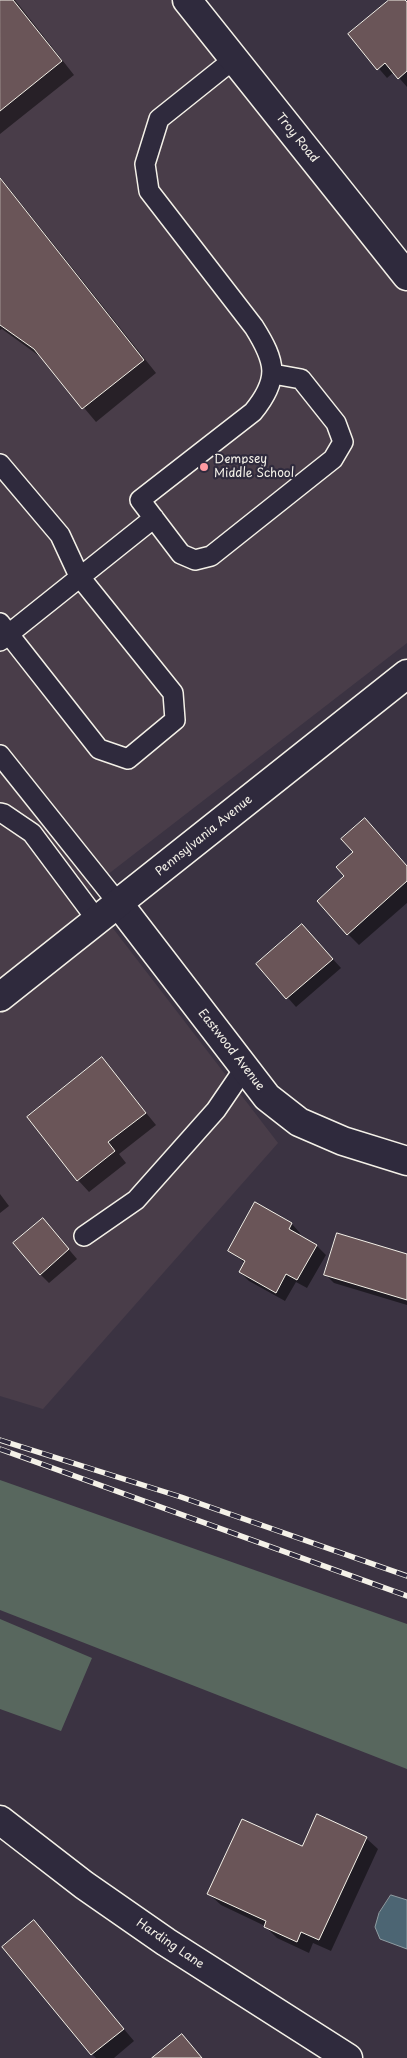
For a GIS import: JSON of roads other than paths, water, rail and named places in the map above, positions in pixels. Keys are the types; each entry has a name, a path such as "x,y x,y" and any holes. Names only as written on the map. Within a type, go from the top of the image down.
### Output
{"street":[{"name":"Troy Road","path":"187,0 407,276"},
{"name":"Pennsylvania Avenue","path":"0,997 407,674"},
{"name":"Eastwood Avenue","path":"118,903 244,1069 268,1097 299,1122 343,1141 407,1161"},
{"name":"Harding Lane","path":"2,1825 166,1942 347,2058"}],"lane":[{"path":"234,59 159,119 145,164 149,191 254,328 268,350 273,374 267,395 253,412 140,500 181,554 195,560 211,556 333,459 343,442 336,423 301,379 273,374"},
{"path":"0,464 60,536 79,576 173,693 175,720 128,759 99,749 3,632 79,576 154,518"},
{"path":"0,755 118,903"},
{"path":"0,813 32,833 97,920"},
{"path":"84,1236 136,1200 216,1110 244,1069"}],"water":[{"path":"391,1895 407,1900 407,1949 380,1939 375,1927 379,1913"}],"railway":[{"path":"0,1440 181,1497 407,1576"},
{"path":"0,1449 407,1596"}],"place":[{"name":"Dempsey Middle School","path":"204,467"}]}
